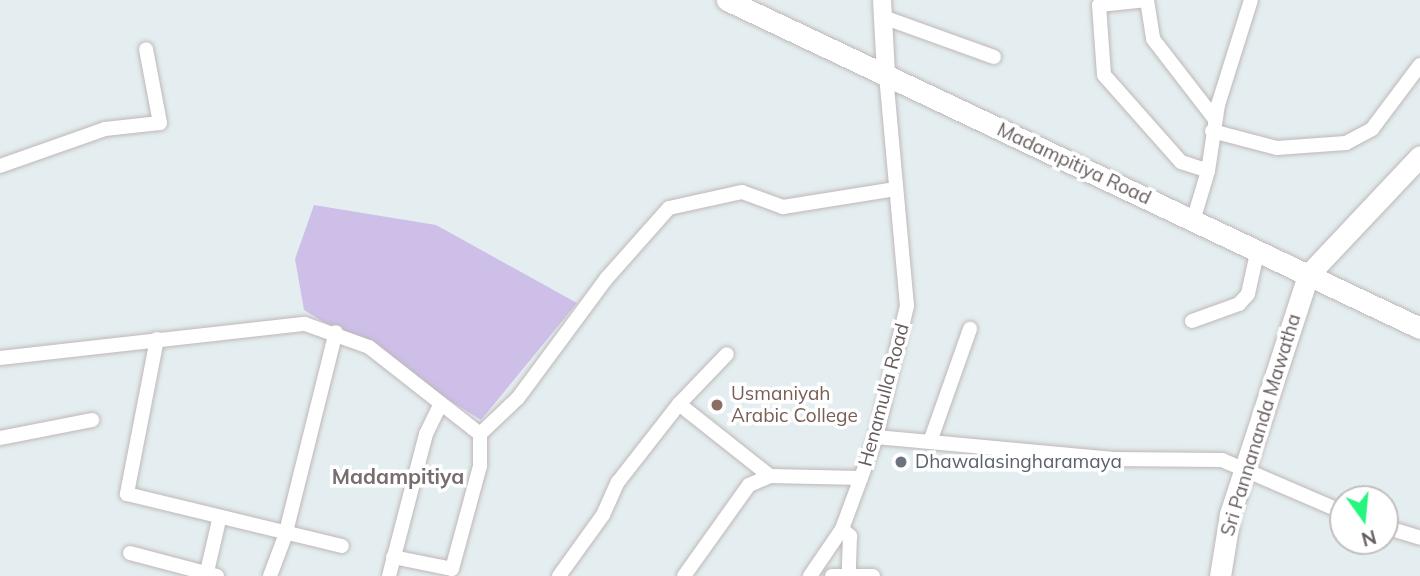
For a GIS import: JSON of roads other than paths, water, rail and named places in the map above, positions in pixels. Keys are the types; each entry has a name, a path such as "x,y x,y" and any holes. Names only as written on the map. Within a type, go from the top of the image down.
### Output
{"main road":[{"name":"Madampitiya Road","path":"727,0 1420,328"},
{"path":"1308,275 1420,156"},
{"name":"Sri Pannananda Mawatha","path":"1220,576 1230,514 1308,275"}],"street":[{"path":"1208,171 1181,162 1104,75 1099,5 1147,0 1153,39 1213,125 1277,148 1346,143 1372,129 1420,65"},
{"path":"1193,220 1208,171 1213,125 1251,0"},
{"path":"886,75 882,9 994,57"},
{"path":"0,166 105,128 160,123 146,49"},
{"name":"Henamulla Road","path":"810,576 842,529 876,437 907,306 886,75"},
{"path":"393,557 452,569 480,466 480,434 518,398 606,278 669,208 742,192 783,207 896,189"},
{"path":"1192,321 1239,304 1248,295 1257,253"},
{"path":"0,358 305,324 337,332 369,347 480,434"},
{"path":"931,439 970,328"},
{"path":"270,576 285,536 337,332"},
{"path":"157,339 127,494 285,536 342,546"},
{"path":"559,576 603,515 618,482 679,404 727,354"},
{"path":"389,576 429,424 441,403"},
{"path":"679,404 770,476"},
{"path":"0,438 92,420"},
{"path":"876,437 931,439 1066,456 1222,460 1329,506"},
{"path":"684,576 748,485 770,476 861,478"},
{"path":"130,553 210,575 219,520"},
{"path":"842,529 850,536 849,573"},
{"path":"1399,531 1420,538"},
{"path":"832,576 849,573 873,576"}],"place":[{"name":"Usmaniyah Arabic College","path":"717,405"},
{"name":"Dhawalasingharamaya","path":"901,462"}],"district":[{"name":"Madampitiya","path":"398,476"}]}
